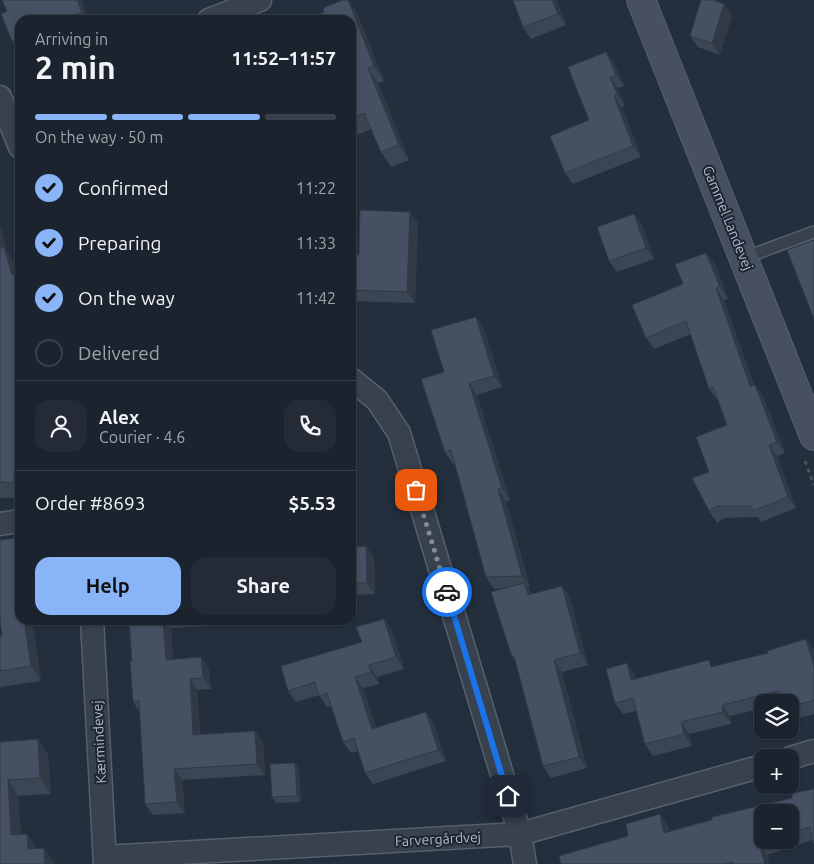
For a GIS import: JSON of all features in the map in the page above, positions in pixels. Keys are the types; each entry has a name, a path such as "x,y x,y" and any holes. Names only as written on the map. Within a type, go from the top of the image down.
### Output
{"street":[{"path":"222,15 260,0"},
{"name":"Gammel Landevej","path":"641,0 814,436"},
{"path":"5,99 15,131"},
{"path":"356,384 377,400 399,433 520,834 525,864"},
{"path":"0,524 15,522"},
{"name":"Kærmindevej","path":"92,625 105,861"},
{"path":"799,755 814,751"},
{"name":"Farvergårdvej","path":"105,861 520,834 754,768"}],"lane":[{"path":"744,258 814,232"}],"building":[{"path":"2,0 77,0 82,12 75,15 15,15 15,40 12,41 1,14 7,11"},
{"path":"343,0 348,0 354,15 316,15 324,12 323,8"},
{"path":"513,0 552,0 558,14 523,27"},
{"path":"701,0 714,0 724,4 712,43 690,36"},
{"path":"356,20 374,66 368,68 399,145 381,152 364,113 356,116"},
{"path":"606,52 616,75 610,77 617,94 614,96 633,146 565,173 550,136 589,120 568,67"},
{"path":"360,210 410,212 407,292 356,290 356,255 359,255"},
{"path":"634,214 646,248 609,261 597,227"},
{"path":"814,240 814,319 787,250"},
{"path":"4,247 12,275 15,274 14,483 0,482 0,248"},
{"path":"706,253 720,287 716,288 750,386 755,385 777,442 769,445 788,497 753,511 751,506 717,506 709,511 692,478 709,472 696,437 727,425 713,387 709,389 686,321 646,338 632,305 683,284 675,264"},
{"path":"476,317 494,376 469,383 502,488 498,489 522,576 486,577 451,450 445,452 421,379 444,372 431,330"},
{"path":"15,538 15,625 25,625 31,666 0,671 0,636 2,636 0,620 0,540"},
{"path":"366,546 367,583 356,583 356,547"},
{"path":"524,583 528,595 562,586 580,653 554,660 579,757 543,766 514,656 512,657 491,592"},
{"path":"384,619 396,657 369,665 371,672 355,677 372,729 426,712 438,750 365,773 354,738 343,742 327,693 319,696 315,682 288,691 281,666 362,642 356,627"},
{"path":"129,625 163,625 166,660 201,657 203,678 190,679 193,735 255,731 257,764 174,769 177,802 145,804 139,701 133,702 130,661 132,661"},
{"path":"806,639 814,666 814,700 799,704 799,694 779,694 778,691 754,694 754,697 722,705 723,712 681,722 684,734 645,744 633,698 615,703 606,669 627,663 631,680 709,660 711,667 768,653 767,651"},
{"path":"38,739 40,778 8,780 11,835 27,834 28,849 44,848 45,864 0,864 0,742"},
{"path":"295,763 297,796 272,797 270,764"},
{"path":"814,789 814,843 810,827 799,830 799,804 767,804 792,798 792,794 799,794 799,792"},
{"path":"754,807 754,849 761,849 765,864 733,864 733,862 723,864 561,864 559,856 628,836 626,824 660,814 664,833 712,820 712,817"}],"way so far":[{"path":"416,490 447,592"}],"route":[{"path":"447,592 508,796"}]}
